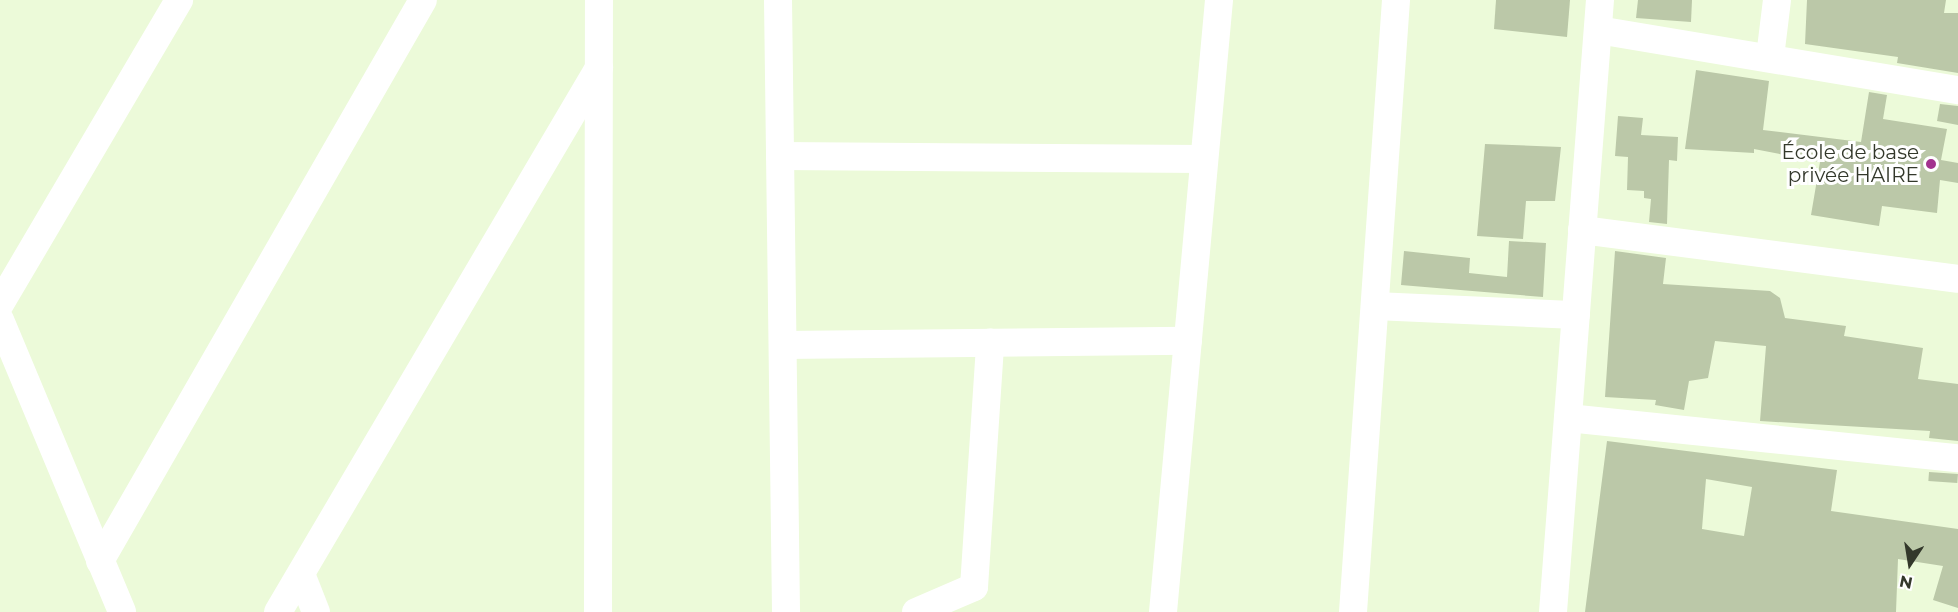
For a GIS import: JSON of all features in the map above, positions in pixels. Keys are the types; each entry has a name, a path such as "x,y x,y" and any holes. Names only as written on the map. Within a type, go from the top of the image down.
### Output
{"street":[{"path":"0,304 179,0"},
{"path":"100,561 423,0"},
{"path":"598,612 599,0"},
{"path":"778,0 786,612"},
{"path":"1163,612 1219,0"},
{"path":"1353,612 1396,0"},
{"path":"1553,612 1600,0"},
{"path":"1770,57 1777,0"},
{"path":"1598,30 1958,90"},
{"path":"278,612 599,68"},
{"path":"780,156 1204,159"},
{"path":"1582,230 1958,279"},
{"path":"1375,306 1576,315"},
{"path":"0,320 122,612"},
{"path":"783,345 1188,341"},
{"path":"916,612 974,587 990,343"},
{"path":"1568,418 1958,458"},
{"path":"301,574 316,612"}],"building":[{"path":"1496,0 1570,0 1567,37 1494,29"},
{"path":"1638,0 1692,0 1691,22 1636,18"},
{"path":"1807,0 1946,0 1944,13 1958,13 1958,73 1897,63 1898,57 1805,44"},
{"path":"1696,70 1769,81 1763,130 1861,142 1869,92 1887,95 1883,119 1947,129 1941,160 1958,163 1958,183 1940,180 1937,213 1882,206 1879,226 1811,215 1820,162 1754,149 1754,153 1685,149"},
{"path":"1940,104 1958,106 1958,125 1937,121"},
{"path":"1618,116 1643,118 1641,135 1678,137 1677,161 1669,160 1667,224 1649,222 1651,199 1644,198 1644,191 1627,190 1628,157 1615,156"},
{"path":"1485,144 1561,147 1555,201 1526,201 1523,239 1477,236"},
{"path":"1509,241 1546,243 1543,297 1401,285 1404,251 1470,258 1469,273 1507,277"},
{"path":"1615,251 1666,258 1663,284 1770,291 1780,298 1785,318 1846,326 1844,336 1923,348 1918,379 1958,384 1958,441 1929,438 1930,431 1760,421 1766,346 1715,341 1708,378 1689,381 1684,410 1655,405 1656,400 1605,397"},
{"path":"1607,441 1837,470 1831,511 1958,529 1958,608 1933,600 1943,566 1898,559 1896,612 1585,612","holes":["1706,479 1752,487 1744,536 1702,529"]},
{"path":"1929,472 1958,474 1957,483 1928,481"}],"place":[{"name":"École de base privée HAIRE","path":"1931,164"}]}
